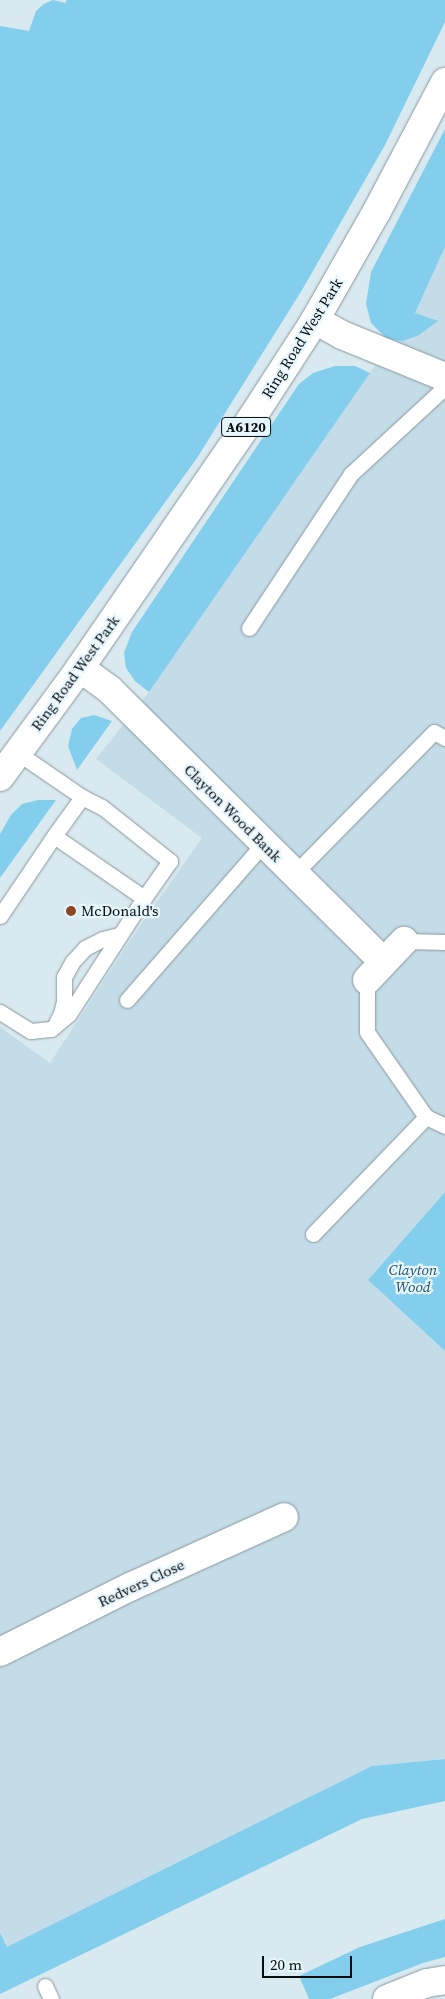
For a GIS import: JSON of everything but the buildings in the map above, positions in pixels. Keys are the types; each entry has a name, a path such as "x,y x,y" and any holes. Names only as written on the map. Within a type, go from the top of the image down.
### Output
{"main road":[{"name":"Ring Road West Park","path":"0,777 80,668 254,416 314,320 377,211 445,82"},
{"path":"314,320 342,335 445,377"},
{"name":"Clayton Wood Bank","path":"80,668 109,689 294,874 375,971"},
{"name":"Ring Road West Park","path":"0,786 18,753"},
{"path":"375,971 404,941"},
{"name":"Redvers Close","path":"0,1652 130,1587 284,1517"},
{"path":"388,1999 427,1983 445,1980"}],"lane":[{"path":"249,628 351,474 445,387"},
{"path":"294,874 434,732 445,738"},
{"path":"0,1012 31,1030 50,1029 68,1014 170,861 102,807 82,797 18,753"},
{"path":"0,916 82,797"},
{"path":"54,836 144,898"},
{"path":"126,1000 264,844"},
{"path":"54,1026 61,1014 64,977 73,961 85,948 102,939 119,935"},
{"path":"404,941 445,942"},
{"path":"375,971 367,1032 426,1117 445,1126"},
{"path":"313,1234 426,1117"}],"shaded area":[{"path":"445,247 445,1192 368,1280 445,1351 445,1759 372,1766 0,1951 0,1027 50,1063 131,939 202,838 96,759 149,692 370,373 415,313"}],"green space":[{"path":"53,0 65,3 67,0 445,0 445,22 385,145 302,290 197,458 0,731 0,26 29,31 36,11 44,4"},
{"path":"445,129 445,247 415,313 438,321 419,335 403,341 387,339 371,323 366,304 371,272"},
{"path":"335,366 355,366 370,373 149,692 135,681 126,668 124,653 132,632 299,384 313,373"},
{"path":"94,715 112,721 77,770 68,746 72,729 81,718"},
{"path":"38,800 56,800 0,878 0,834 11,815 22,804"},
{"name":"Clayton Wood","path":"445,1192 445,1351 368,1280"},
{"path":"445,1759 445,1801 362,1819 0,1994 0,1933 7,1947 372,1766"},
{"path":"445,1919 445,1957 423,1963 330,1999 309,1999 299,1976 360,1947"}],"place":[{"name":"McDonald's","path":"71,911"}]}
